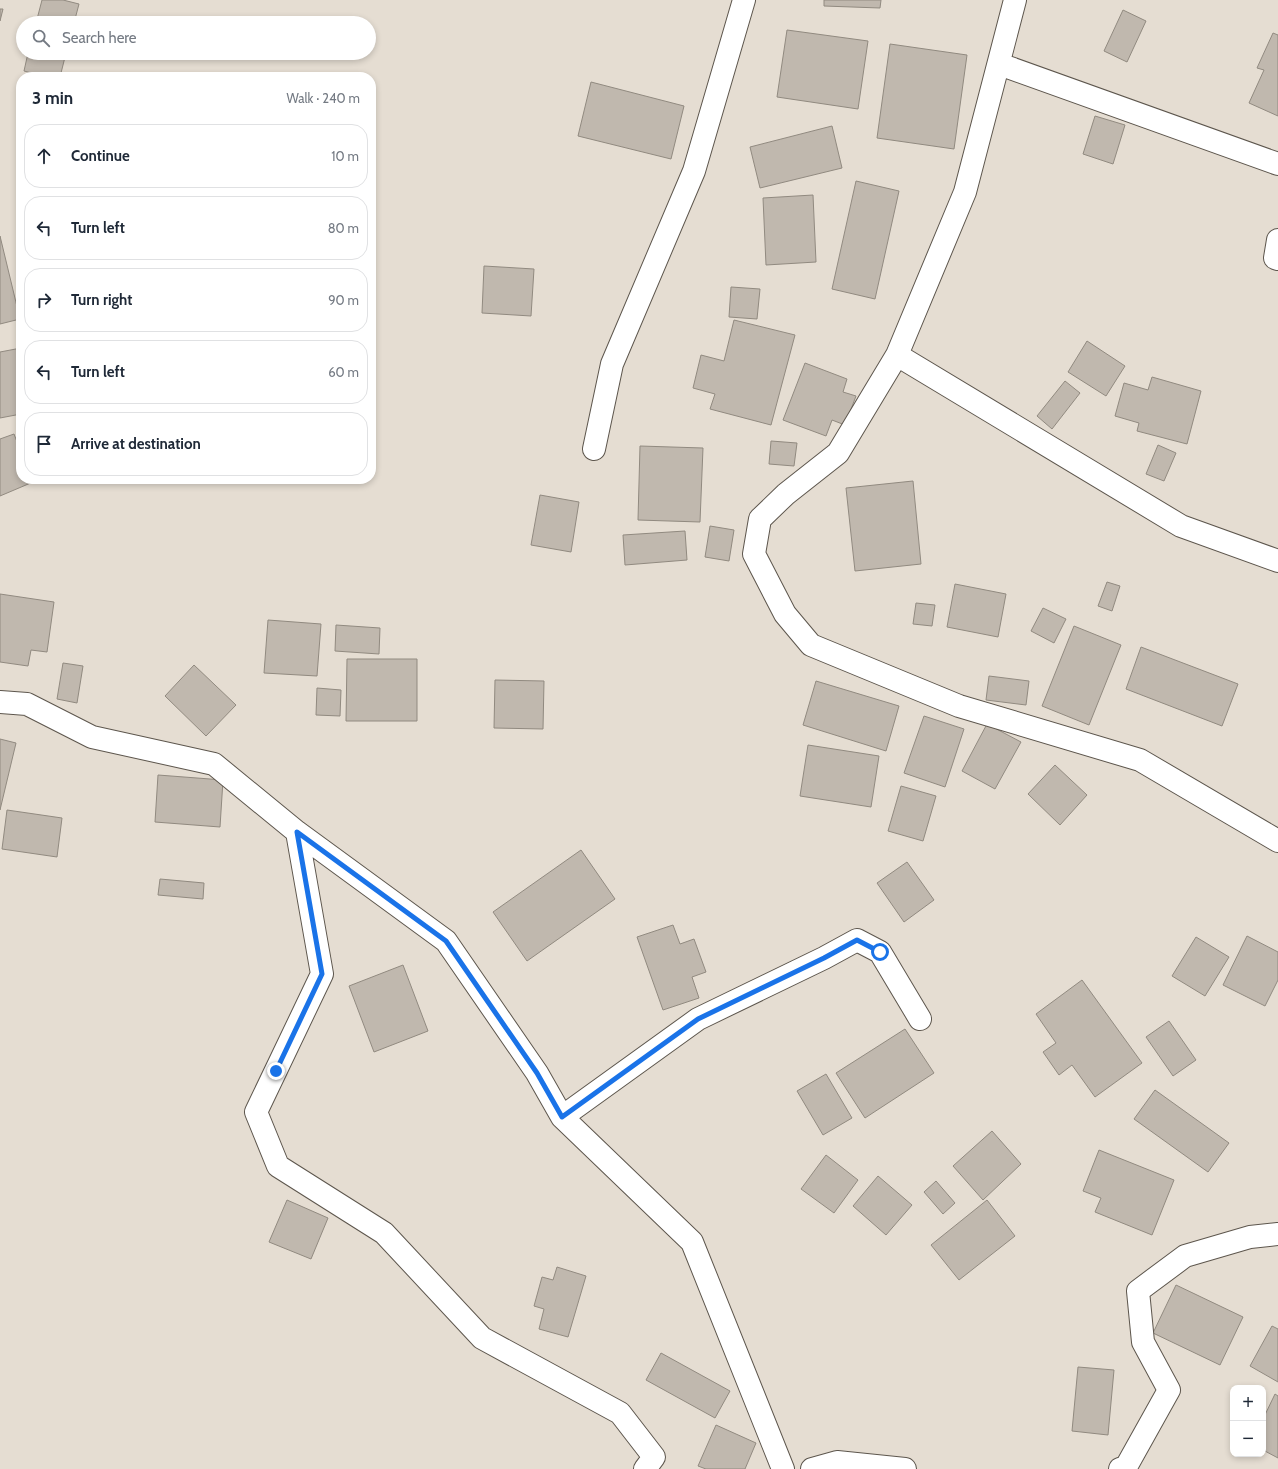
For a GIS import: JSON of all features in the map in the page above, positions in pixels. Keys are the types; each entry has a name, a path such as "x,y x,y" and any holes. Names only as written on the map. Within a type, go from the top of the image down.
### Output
{"street":[{"path":"594,449 612,364 694,171 744,0"},
{"path":"1015,0 965,192 897,355 838,453 786,494 760,519 754,554 785,614 811,645 959,706 1140,760 1278,841"},
{"path":"999,64 1278,164"},
{"path":"1278,240 1275,258 1278,259"},
{"path":"897,355 1181,526 1278,561"},
{"path":"0,702 27,704 92,737 214,764 297,832 446,941 537,1073 562,1117 692,1242 783,1469"},
{"path":"297,832 322,974 256,1112 278,1166 384,1233 482,1338 620,1414 654,1457 645,1469"},
{"path":"562,1117 698,1019 824,958 857,940 880,952 920,1019"},
{"path":"1120,1469 1126,1467 1169,1390 1143,1342 1138,1290 1185,1256 1250,1237 1278,1234"},
{"path":"812,1469 837,1462 905,1469"}],"building":[{"path":"42,0 63,0 79,4 76,16 38,16"},
{"path":"824,0 881,0 880,8 824,6"},
{"path":"0,9 3,9 0,21"},
{"path":"1123,10 1146,21 1127,62 1104,51"},
{"path":"787,30 868,41 858,109 777,97"},
{"path":"1273,33 1278,35 1278,116 1249,103 1264,70 1257,68"},
{"path":"890,44 967,55 954,149 877,138"},
{"path":"26,60 64,60 61,72 24,71"},
{"path":"591,82 684,106 671,159 578,136"},
{"path":"1095,116 1125,125 1113,164 1083,154"},
{"path":"832,126 842,168 760,188 750,147"},
{"path":"856,181 899,191 875,299 832,289"},
{"path":"813,195 816,262 766,265 763,198"},
{"path":"0,236 16,302 16,320 0,324"},
{"path":"484,266 534,269 531,316 482,313"},
{"path":"731,287 760,289 757,319 729,317"},
{"path":"734,320 795,335 771,425 710,409 715,394 693,388 701,355 724,361"},
{"path":"1087,341 1125,366 1106,396 1068,372"},
{"path":"16,349 16,415 0,418 0,352"},
{"path":"805,363 847,379 843,392 856,396 845,425 832,420 826,436 783,420"},
{"path":"1152,377 1201,391 1187,444 1137,431 1139,423 1115,416 1124,383 1148,390"},
{"path":"1065,381 1080,393 1052,429 1037,416"},
{"path":"14,434 16,439 16,484 28,484 0,496 0,439"},
{"path":"771,441 797,443 794,466 769,464"},
{"path":"1158,445 1176,453 1164,481 1146,474"},
{"path":"640,446 703,448 700,522 638,520"},
{"path":"913,481 921,564 855,571 846,488"},
{"path":"540,495 579,502 571,552 531,545"},
{"path":"710,526 734,530 729,561 705,557"},
{"path":"685,531 687,560 625,565 623,535"},
{"path":"1107,582 1120,586 1112,611 1098,606"},
{"path":"955,584 1006,594 998,637 947,627"},
{"path":"0,594 54,602 47,652 31,650 28,666 0,662"},
{"path":"916,603 935,605 932,626 913,624"},
{"path":"1043,608 1066,619 1054,643 1031,631"},
{"path":"268,620 321,624 317,676 264,673"},
{"path":"336,625 380,628 379,654 335,651"},
{"path":"1074,626 1121,645 1089,725 1042,706"},
{"path":"1141,647 1238,684 1222,726 1126,689"},
{"path":"347,659 417,659 417,721 346,721"},
{"path":"63,663 83,666 77,703 57,699"},
{"path":"194,665 236,705 206,736 165,696"},
{"path":"989,676 1029,681 1026,705 986,700"},
{"path":"495,680 544,681 543,729 494,728"},
{"path":"816,681 899,706 886,751 803,725"},
{"path":"317,688 341,690 340,716 316,715"},
{"path":"924,716 964,729 945,787 904,773"},
{"path":"987,724 1021,742 995,789 962,771"},
{"path":"0,739 16,743 0,810"},
{"path":"808,745 879,756 871,807 800,796"},
{"path":"1055,765 1087,795 1060,825 1028,794"},
{"path":"158,775 223,780 220,827 155,822"},
{"path":"901,786 936,796 923,841 888,831"},
{"path":"7,810 62,818 57,857 2,849"},
{"path":"581,850 615,899 527,961 493,912"},
{"path":"907,862 934,900 904,922 877,883"},
{"path":"160,879 204,883 203,899 158,895"},
{"path":"673,925 680,944 694,939 706,972 692,977 699,998 663,1010 637,937"},
{"path":"1247,936 1278,952 1278,980 1265,1006 1223,985"},
{"path":"1196,937 1229,957 1205,996 1172,976"},
{"path":"403,965 428,1031 374,1052 349,986"},
{"path":"1082,980 1142,1063 1095,1097 1072,1065 1059,1075 1043,1052 1056,1043 1036,1014"},
{"path":"1169,1021 1196,1060 1173,1076 1146,1037"},
{"path":"905,1029 934,1073 865,1118 836,1073"},
{"path":"826,1074 852,1118 823,1135 797,1091"},
{"path":"1155,1090 1229,1143 1208,1172 1134,1119"},
{"path":"992,1131 1021,1164 983,1200 953,1166"},
{"path":"1099,1150 1174,1180 1152,1235 1095,1212 1101,1198 1083,1191"},
{"path":"826,1155 858,1180 834,1213 801,1189"},
{"path":"878,1176 912,1205 886,1235 853,1206"},
{"path":"936,1181 955,1203 943,1214 924,1192"},
{"path":"287,1200 328,1218 311,1259 269,1242"},
{"path":"987,1200 1015,1236 959,1280 931,1245"},
{"path":"557,1267 586,1276 568,1337 539,1329 544,1309 534,1306 542,1277 553,1280"},
{"path":"1176,1285 1243,1317 1220,1365 1153,1333"},
{"path":"1272,1326 1278,1329 1278,1382 1250,1366"},
{"path":"661,1353 730,1391 715,1418 646,1380"},
{"path":"1078,1367 1114,1370 1108,1435 1072,1431"},
{"path":"1275,1394 1278,1396 1278,1458 1266,1452 1266,1413"},
{"path":"716,1425 756,1443 745,1469 706,1469 698,1466"}],"route":[{"path":"276,1071 322,974 297,832 446,941 537,1073 562,1117 698,1019 824,958 857,940 880,952"}]}
